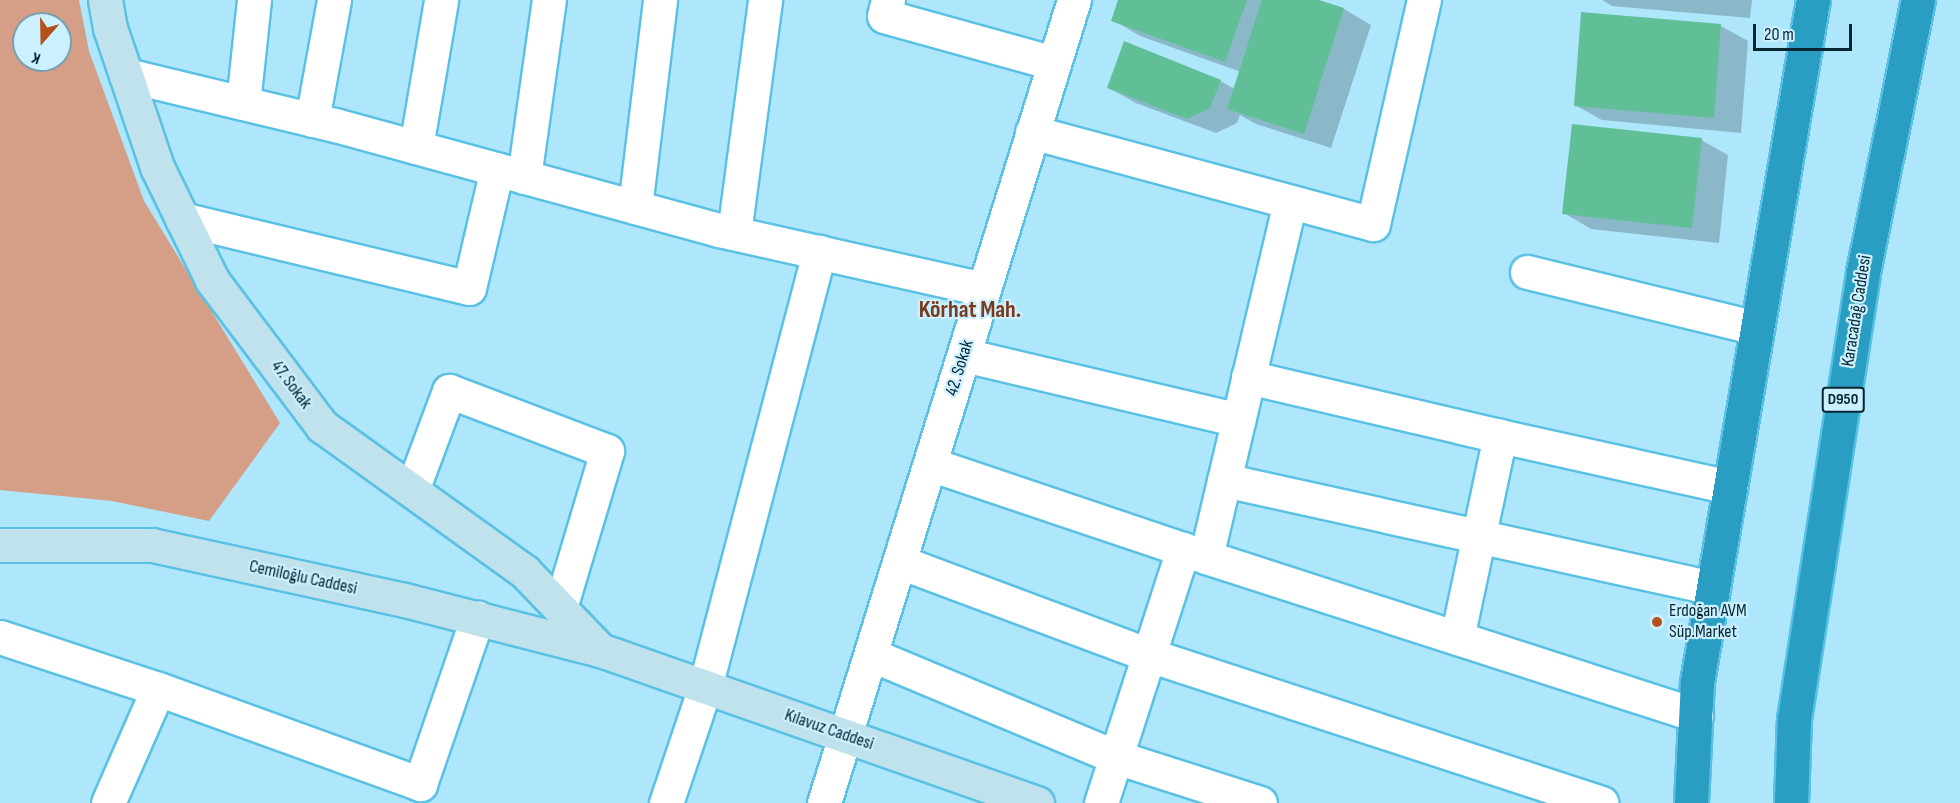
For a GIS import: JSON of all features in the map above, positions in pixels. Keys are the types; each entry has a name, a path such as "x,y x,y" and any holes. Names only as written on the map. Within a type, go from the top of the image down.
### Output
{"highway":[{"path":"1691,803 1697,682 1813,0"},
{"name":"Karacadağ Caddesi","path":"1791,803 1794,719 1863,272 1918,0"}],"street":[{"name":"47. Sokak","path":"105,0 126,75 157,167 212,280 322,426 525,572 610,654"},
{"path":"243,103 254,0"},
{"path":"312,120 333,0"},
{"path":"417,147 441,0"},
{"path":"182,219 469,288 511,173 549,0"},
{"path":"635,207 660,0"},
{"path":"734,233 765,0"},
{"path":"888,0 884,16 1053,63"},
{"name":"42. Sokak","path":"824,803 847,737 1074,0"},
{"path":"1032,132 1373,224 1424,0"},
{"path":"126,75 417,147 734,233 984,289"},
{"path":"1101,803 1149,655 1224,480 1290,202"},
{"path":"666,803 705,687 819,252"},
{"path":"1527,272 1757,328"},
{"path":"964,355 1239,420"},
{"path":"1248,377 1730,487"},
{"path":"412,490 449,391 607,451 560,608"},
{"path":"1457,638 1500,436"},
{"path":"930,464 1194,553 1696,715"},
{"path":"1224,480 1478,538 1713,588"},
{"name":"Cemiloğlu Caddesi","path":"2,550 152,546 477,618 610,654"},
{"path":"900,562 1149,655 1601,803"},
{"path":"0,637 158,689 416,793 477,618"},
{"name":"Kılavuz Caddesi","path":"610,654 1037,803"},
{"path":"872,654 1116,757 1260,803"},
{"path":"108,803 158,689"}],"shaded area":[{"path":"0,0 79,0 89,51 144,201 280,423 209,521 112,501 0,490"}],"building":[{"path":"1118,0 1247,0 1225,62 1111,21"},
{"path":"1262,0 1319,0 1344,8 1304,134 1227,109"},
{"path":"1581,12 1721,24 1714,118 1574,106"},
{"path":"1124,41 1221,80 1210,108 1187,119 1107,88"},
{"path":"1572,124 1702,138 1692,228 1562,214"}],"place":[{"name":"Erdoğan AVM Süp.Market","path":"1657,622"}],"district":[{"name":"Körhat Mah.","path":"970,310"}]}
